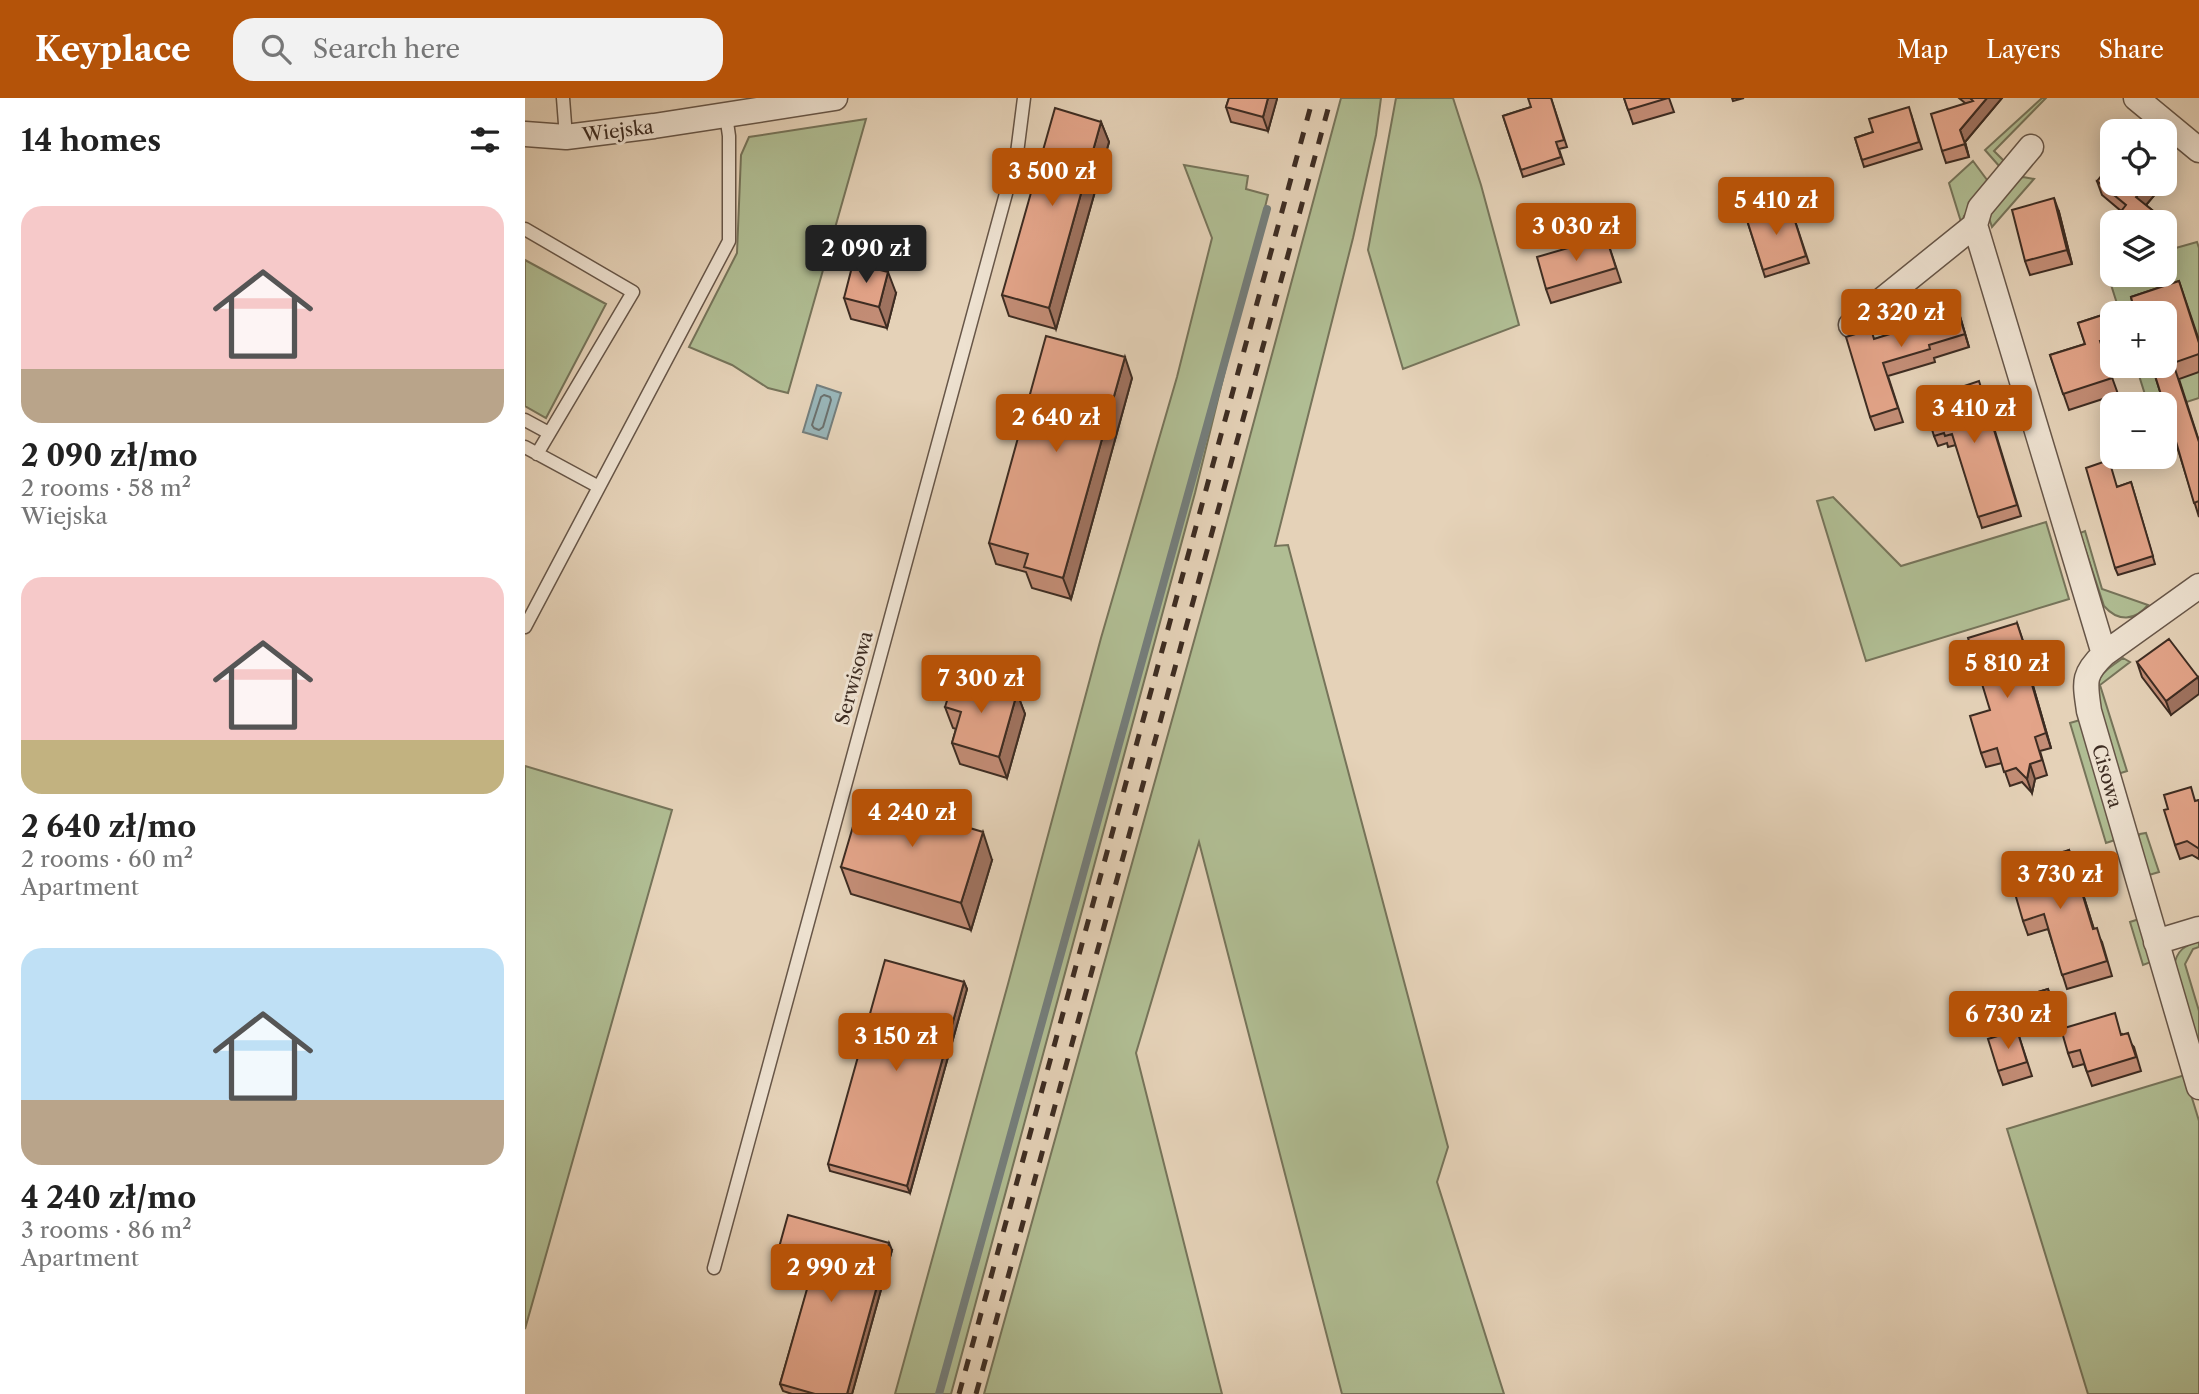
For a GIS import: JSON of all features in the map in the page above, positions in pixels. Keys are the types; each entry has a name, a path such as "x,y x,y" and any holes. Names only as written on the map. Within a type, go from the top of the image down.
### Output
{"street":[{"name":"Wiejska","path":"525,134 566,137 726,116 835,98"},
{"path":"2136,98 2199,150"},
{"path":"2031,147 1979,208 1975,225 2104,654 2199,586"},
{"path":"1851,325 1975,225"},
{"name":"Cisowa","path":"2104,654 2091,666 2085,681 2089,710 2199,1087"},
{"path":"2156,942 2199,929"}],"lane":[{"path":"563,98 566,137"},
{"name":"Serwisowa","path":"714,1268 1017,153 1024,98"},
{"path":"525,627 729,241 729,136 726,116"},
{"path":"525,229 633,292 549,433 531,450 599,487"},
{"path":"525,420 549,433"}],"green space":[{"path":"1341,98 1381,98 1376,135 1353,238 1275,546 1288,545 1448,1147 1437,1182 1504,1394 1342,1394 1199,842 1136,1053 1222,1394 984,1394 1218,555"},
{"path":"1396,98 1453,98 1481,185 1519,325 1403,369 1368,250"},
{"path":"2042,98 2046,98 1994,151 2004,161 2000,167 1985,150"},
{"path":"866,119 788,393 768,388 732,365 689,347 737,253 741,155 749,137"},
{"path":"1973,161 1990,184 1964,216 1962,225 1949,183"},
{"path":"1184,165 1248,176 1246,189 1268,195 1195,493 951,1394 895,1394 1101,638 1177,377 1212,238"},
{"path":"2016,179 2034,179 1992,227 1987,212"},
{"path":"2197,242 2199,248 2199,398 2177,405 2177,392 2144,392 2140,378 2177,378 2177,301 2116,301 2112,287 2177,287 2177,248"},
{"path":"525,260 606,304 546,418 525,406"},
{"path":"1833,497 1901,566 2046,522 2069,599 1866,661 1817,501"},
{"path":"2085,531 2102,589 2148,605 2138,614 2121,617 2104,606 2080,533"},
{"path":"2123,658 2130,662 2100,685 2127,771 2121,773 2117,772 2103,726 2097,690 2103,674"},
{"path":"2080,720 2115,840 2106,843 2070,723"},
{"path":"525,766 672,810 525,1329"},
{"path":"2146,833 2159,872 2149,875 2137,838"},
{"path":"2139,919 2151,962 2143,965 2130,922"},
{"path":"2199,941 2199,947 2193,949 2185,964 2199,1011 2199,1048 2174,966 2182,949"},
{"path":"2185,1075 2199,1121 2199,1394 2088,1394 2007,1129"}],"water":[{"path":"817,385 841,393 827,439 803,432"}],"building":[{"path":"1229,98 1268,98 1263,117 1226,107"},
{"path":"1528,98 1551,98 1564,140 1556,142 1561,157 1521,170 1503,116 1531,107"},
{"path":"1624,98 1668,98 1628,110"},
{"path":"1970,98 1987,98 1960,130 1965,144 1942,151 1931,114 1973,101"},
{"path":"1909,107 1919,142 1862,160 1855,138 1873,132 1869,119"},
{"path":"1055,108 1101,122 1049,308 1002,295"},
{"path":"2115,196 2137,196 2152,210 2122,210 2126,205"},
{"path":"2054,198 2067,250 2025,261 2012,210"},
{"path":"1786,205 1790,219 1794,218 1806,256 1763,270 1746,217"},
{"path":"1606,237 1616,268 1546,289 1537,257"},
{"path":"853,263 888,272 879,307 844,298"},
{"path":"2179,281 2199,343 2199,354 2177,362 2177,301 2132,301 2131,297 2161,287 2177,287"},
{"path":"1952,293 1965,334 1929,345 1930,349 1883,363 1898,408 1870,417 1846,337 1871,329 1874,339 1922,324 1916,303"},
{"path":"2100,316 2100,378 2112,378 2063,394 2050,355 2085,344 2078,323"},
{"path":"1046,336 1125,357 1063,578 1024,567 1028,554 989,543"},
{"path":"2177,375 2199,442 2199,501 2194,503 2177,445 2177,392 2160,392 2156,378 2177,378"},
{"path":"1979,381 2017,505 1978,517 1952,434 1934,436 1923,400"},
{"path":"2100,463 2100,469 2112,469 2117,487 2131,482 2153,556 2115,568 2086,468"},
{"path":"2017,623 2030,663 2026,664 2046,733 2035,737 2042,760 2030,764 2027,779 2016,768 2004,772 1997,748 1981,753 1970,716 1990,710 1968,638"},
{"path":"2169,639 2198,677 2166,701 2137,662"},
{"path":"955,675 1017,693 999,757 952,743 961,712 945,707"},
{"path":"2191,787 2195,801 2199,800 2198,848 2187,841 2175,845 2164,810 2168,809 2164,795"},
{"path":"862,796 983,832 961,903 841,867"},
{"path":"2069,850 2093,929 2097,928 2107,961 2062,975 2044,914 2023,921 2009,873 2045,863 2043,858"},
{"path":"885,960 964,982 907,1186 828,1164"},
{"path":"2048,989 2054,1009 2014,1022 2008,1001"},
{"path":"2115,1013 2121,1035 2128,1033 2136,1057 2087,1072 2080,1050 2068,1053 2061,1029"},
{"path":"2017,1030 2027,1062 1998,1071 1988,1039"},
{"path":"788,1215 889,1243 847,1394 815,1394 780,1384 815,1261 778,1251"}],"waterway":[{"path":"939,1394 1267,209"}],"railway":[{"path":"959,1394 1313,98"},
{"path":"976,1394 1331,98"}]}
